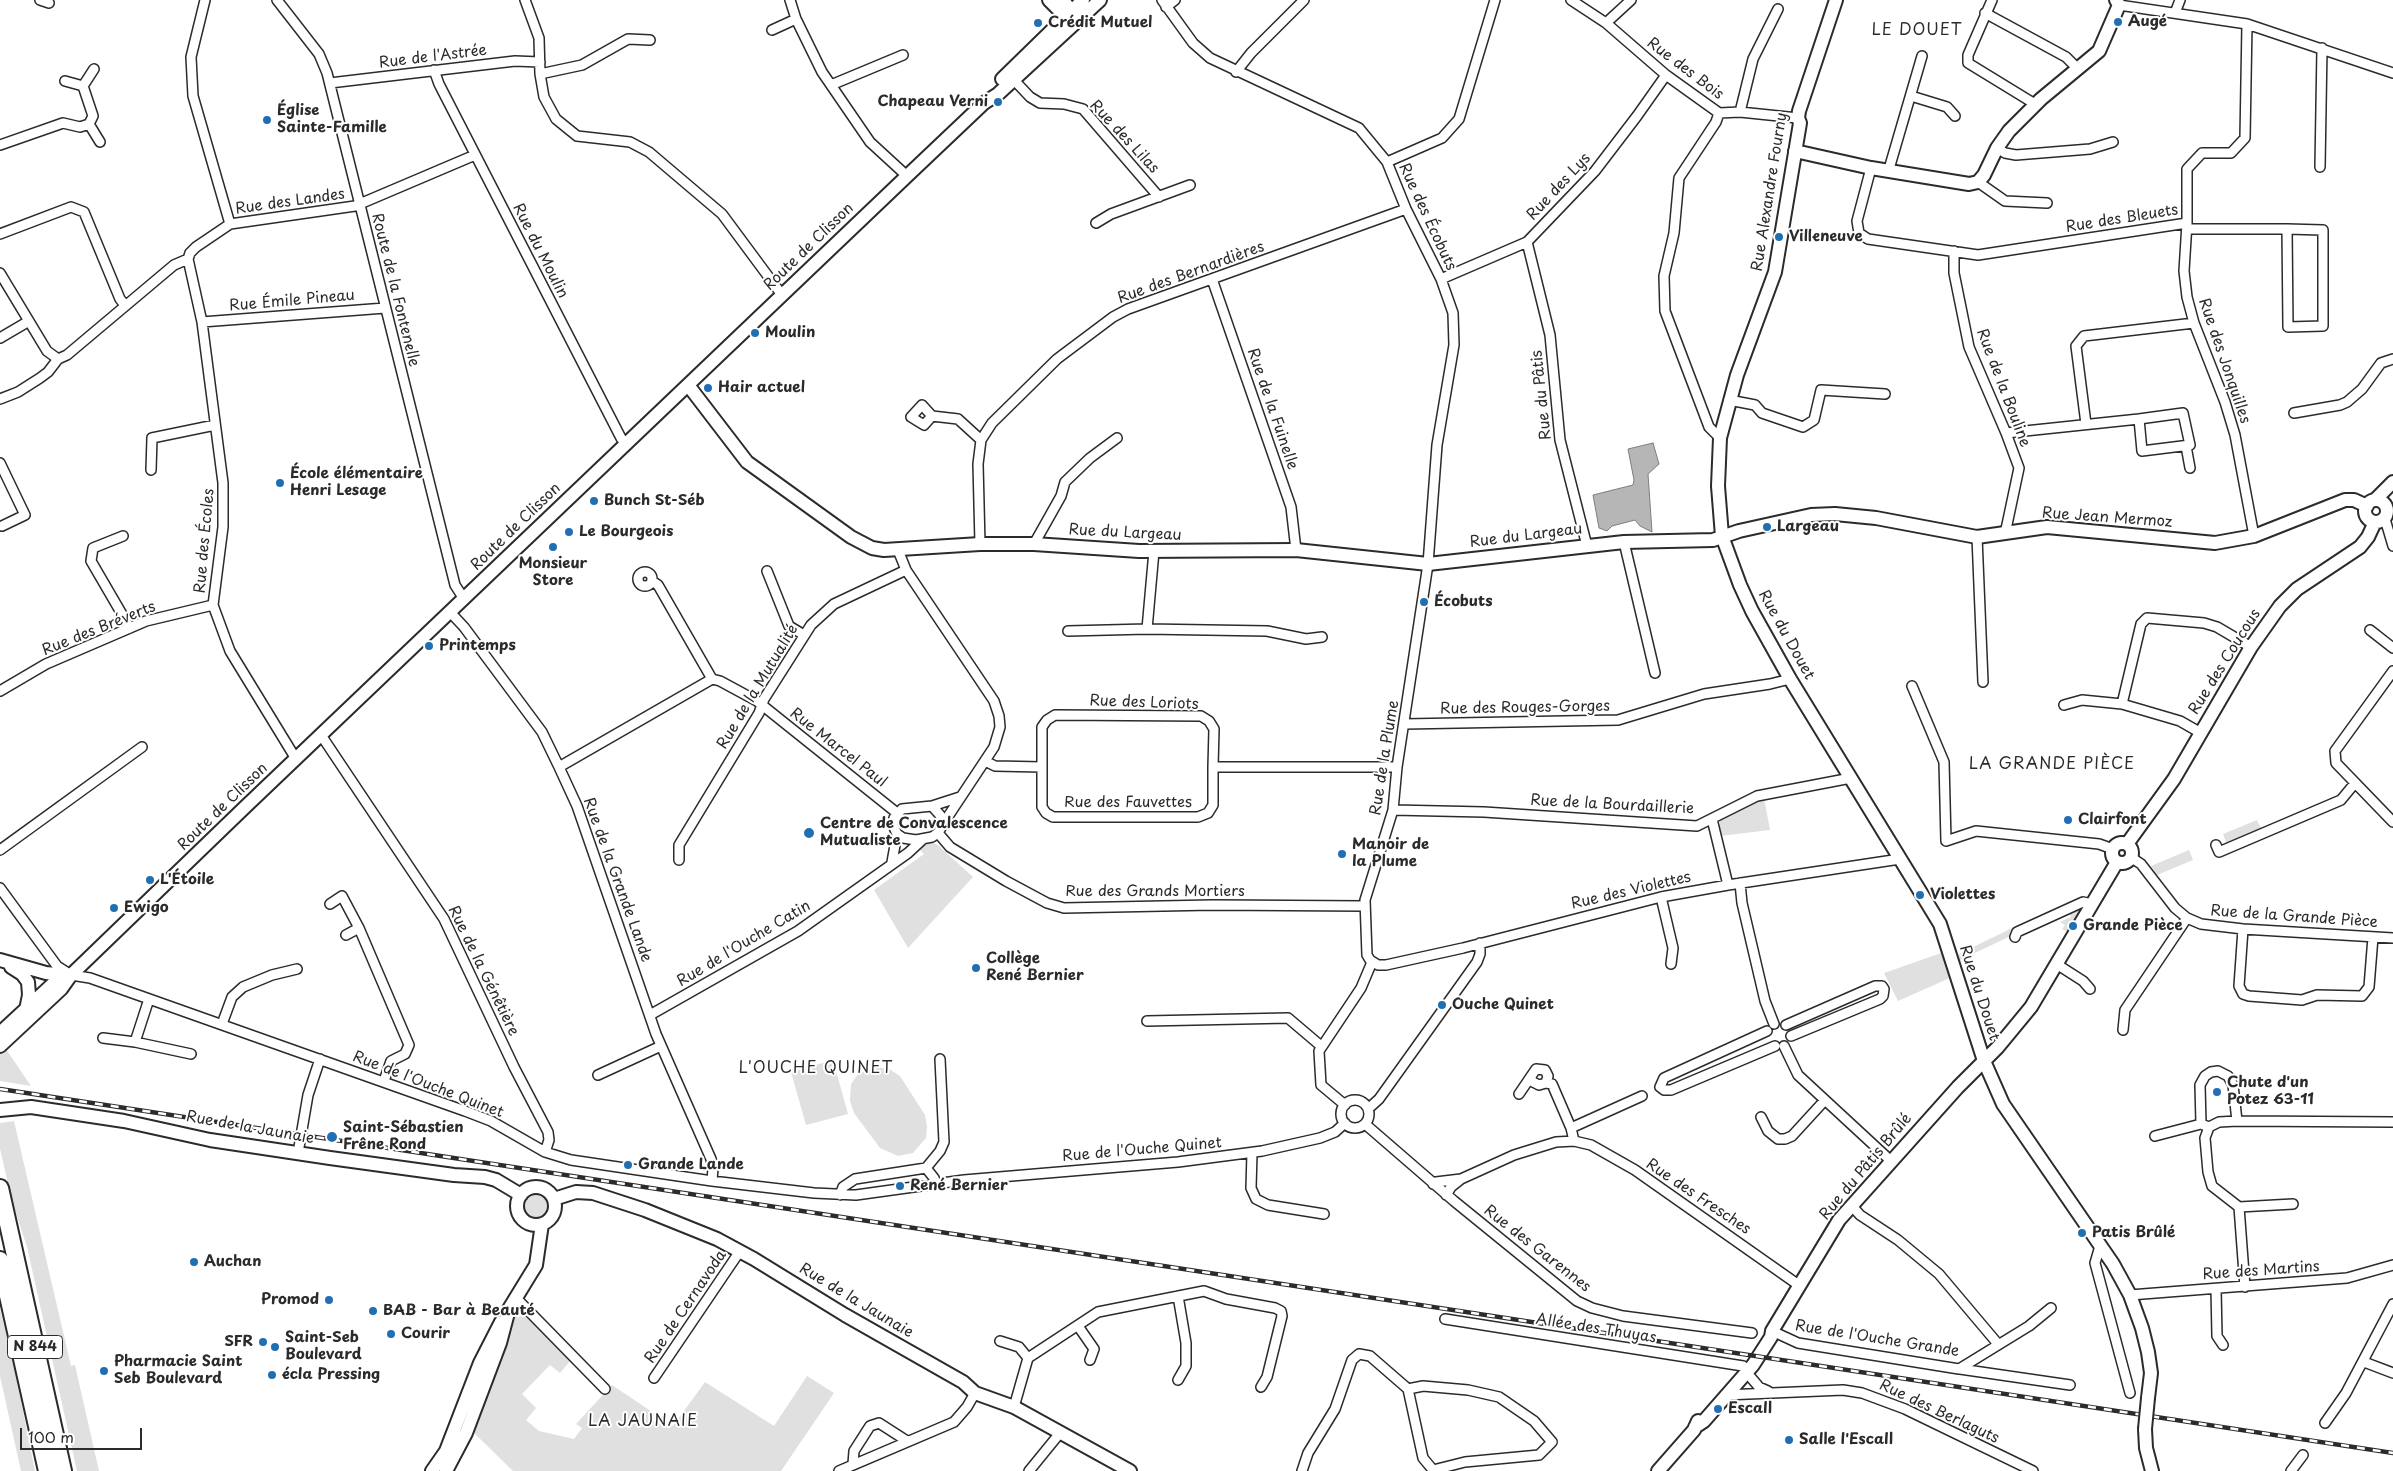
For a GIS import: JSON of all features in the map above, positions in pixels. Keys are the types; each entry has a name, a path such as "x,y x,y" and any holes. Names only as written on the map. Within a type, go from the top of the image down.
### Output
{"highway":[{"name":"N 844","path":"0,1188 63,1471"},
{"name":"N 844","path":"0,1260 47,1471"}],"street":[{"path":"205,0 191,57 193,96 230,224"},
{"name":"Route de la Fontenelle","path":"277,0 319,54 330,84 455,585 464,599"},
{"path":"525,0 539,38 540,74 547,106 561,124 572,134 583,138 630,142 649,152 722,214 782,295"},
{"path":"790,0 796,19 809,47 831,85 870,142 907,176"},
{"name":"Route de Clisson","path":"0,1046 61,989 71,976 296,759 782,295 984,103 1014,80 1061,28 1069,7 1100,0"},
{"path":"1164,4 1175,0"},
{"path":"1236,72 1251,52 1304,0"},
{"path":"1387,162 1442,138 1458,119 1495,0"},
{"name":"Rue des Bois","path":"1571,0 1606,23 1666,75 1720,113 1740,112 1798,118"},
{"path":"1606,23 1631,0"},
{"name":"Rue Alexandre Fourny","path":"1722,536 1718,486 1720,438 1729,400 1775,272 1800,123 1798,118 1836,0"},
{"path":"1992,0 1968,55 1968,64 1973,69 2029,98 2035,104"},
{"path":"2175,13 2180,0"},
{"path":"1795,151 1871,168 1889,169 1969,184 1978,182 1984,176 2006,134 2035,104 2099,51 2117,3 2188,17 2247,24 2322,48 2393,74"},
{"name":"Rue des Écobuts","path":"1164,4 1201,51 1236,72 1360,128 1387,162 1406,209 1441,278 1453,313 1454,345 1437,446 1428,564"},
{"path":"1740,112 1753,59 1778,9"},
{"path":"1986,13 2066,57 2077,68"},
{"path":"772,30 796,19"},
{"name":"Rue des Bleuets","path":"1871,168 1857,221 1859,233 1868,239 1984,254 2187,226 2187,169 2202,153 2231,153 2245,138 2247,24"},
{"name":"Route de Clisson","path":"984,103 992,89 1061,28"},
{"path":"540,74 582,65 628,39 650,40"},
{"path":"2320,167 2322,48"},
{"path":"831,85 903,55"},
{"path":"1889,169 1922,56"},
{"name":"Rue de l'Astrée","path":"330,84 515,61 540,62"},
{"path":"83,86 94,69"},
{"name":"Rue du Moulin","path":"434,70 438,84 621,438 626,444"},
{"name":"Rue des Lys","path":"1441,278 1527,242 1595,171 1666,75"},
{"name":"Rue des Lilas","path":"1014,80 1030,98 1040,103 1064,104 1083,110 1158,197"},
{"path":"65,81 83,86"},
{"path":"0,145 63,123 80,127 89,124 93,116 83,86"},
{"path":"1911,96 1947,107 1954,116"},
{"path":"1720,113 1679,178 1674,233 1664,276 1665,311 1709,427 1720,438"},
{"path":"89,124 100,142"},
{"path":"1997,148 2005,153 2016,155 2090,149 2113,142"},
{"name":"Rue des Landes","path":"0,399 18,392 48,372 58,359 66,356 174,265 188,259 192,250 230,224 359,205 475,155"},
{"path":"1978,182 2005,201 2046,203"},
{"name":"Rue des Lilas","path":"1096,223 1112,214 1190,185"},
{"path":"0,234 70,207 84,212 120,300 125,305"},
{"name":"Rue des Bernardières","path":"980,544 978,464 981,440 992,423 1057,359 1128,308 1406,209"},
{"path":"2187,226 2323,230 2323,326 2288,327 2287,230"},
{"name":"Rue des Jonquilles","path":"2187,226 2184,271 2187,297 2194,323 2225,402 2235,435 2254,536"},
{"name":"Rue du Pâtis","path":"1527,242 1550,335 1560,440 1587,546"},
{"name":"Rue de la Bouline","path":"1954,251 1954,273 1969,347 2019,468 2005,534"},
{"name":"Rue des Écoles","path":"188,259 202,322 224,504 213,605 230,651 296,759"},
{"path":"0,273 48,351 58,359"},
{"name":"Rue de la Fuinelle","path":"1212,279 1291,507 1296,550"},
{"name":"Rue Émile Pineau","path":"202,322 385,308"},
{"path":"0,338 29,321"},
{"path":"2086,424 2076,346 2084,336 2194,323"},
{"path":"2294,414 2347,402 2362,389 2381,363 2393,359"},
{"name":"Rue du Largeau","path":"688,385 740,454 758,470 850,538 872,548 898,550 980,544 1034,544 1154,551 1296,550 1428,564 1624,542 1713,540 1722,536"},
{"path":"1729,400 1755,405 1762,413 1803,427 1814,420 1821,390 1885,394"},
{"path":"2006,433 2183,413 2190,445 2142,451 2140,419"},
{"path":"932,416 958,420 981,440"},
{"path":"151,470 152,438 215,425"},
{"path":"1034,544 1062,496 1065,482 1117,438"},
{"path":"2186,446 2190,468"},
{"path":"0,463 25,515 2,526"},
{"path":"2393,482 2366,515 2380,520 2393,546"},
{"path":"2375,503 2393,486"},
{"name":"Rue Jean Mermoz","path":"1722,536 1811,514 1835,514 1876,518 1977,537 2047,527 2215,542 2254,536 2345,500 2375,503"},
{"path":"2375,503 2388,510 2380,520"},
{"name":"Rue des Coucous","path":"2128,844 2174,779 2251,647 2291,594 2360,547 2380,520"},
{"path":"122,536 93,548 91,561 130,628"},
{"name":"Rue du Douet","path":"1722,536 1740,585 1790,679 1940,924 1984,1061 2003,1104 2113,1264 2130,1295 2142,1328 2151,1373 2145,1429 2146,1448 2152,1471"},
{"path":"1977,537 1983,682"},
{"path":"1624,542 1655,673"},
{"path":"897,834 908,839 922,840 938,833 994,747 1000,727 996,704 906,570 898,550"},
{"path":"1147,629 1154,551"},
{"name":"Rue de la Plume","path":"1372,962 1367,955 1364,906 1371,875 1393,810 1397,767 1428,564"},
{"name":"Rue de la Mutualité","path":"679,860 679,845 811,625 834,604 906,570"},
{"path":"767,571 789,626 804,635"},
{"path":"559,767 712,680 658,585 652,581"},
{"name":"Rue des Bréverts","path":"0,691 46,664 130,628 155,619 213,605"},
{"name":"Rue de la Grande Lande","path":"450,612 464,627 542,732 559,767 576,806 661,1046 713,1168 712,1181"},
{"path":"2122,704 2141,624 2147,618 2204,622 2217,627 2251,647"},
{"path":"1068,631 1147,629 1267,631 1306,639 1322,637"},
{"path":"2370,630 2393,648"},
{"path":"2393,671 2336,751 2336,762 2393,822"},
{"name":"Rue des Rouges-Gorges","path":"1404,724 1618,720 1704,694 1790,679"},
{"name":"Rue Marcel Paul","path":"712,680 720,681 762,705 898,813"},
{"path":"1912,686 1944,762 1946,841 1976,831 2099,844 2112,849"},
{"path":"2064,705 2082,700 2122,704 2180,721 2201,733"},
{"name":"Rue des Loriots","path":"1042,767 1042,727 1047,720 1055,715 1201,716 1209,721 1214,729 1213,766"},
{"name":"Rue de la Génêtière","path":"321,735 444,919 514,1067 548,1132 549,1140 545,1152"},
{"path":"0,850 142,747"},
{"path":"985,761 995,766 1042,767"},
{"path":"1213,766 1397,767"},
{"name":"Rue des Fauvettes","path":"1042,767 1042,807 1046,813 1053,817 1198,817 1208,813 1213,805 1213,766"},
{"name":"Rue de la Bourdaillerie","path":"1393,810 1504,813 1697,826 1757,796 1851,778"},
{"path":"2216,845 2219,852 2340,800 2354,783"},
{"path":"892,862 897,834 893,825 898,813 909,808 932,806 962,796"},
{"path":"932,806 940,814 943,824"},
{"path":"1712,819 1728,884"},
{"name":"Rue des Grands Mortiers","path":"938,833 950,847 1006,881 1047,903 1064,908 1212,904 1364,906"},
{"name":"Rue de l'Ouche Catin","path":"650,1015 798,931 892,862 908,853 922,840"},
{"path":"2118,843 2128,844 2133,851 2132,858 2126,863 2117,862 2113,857 2112,849 2118,843"},
{"name":"Rue de la Grande Pièce","path":"2132,858 2142,864 2169,901 2187,918 2214,926 2243,929 2393,938"},
{"name":"Rue des Violettes","path":"1372,962 1378,966 1386,965 1661,897 1728,884 1900,859"},
{"path":"1984,1061 2022,1019 2058,965 2117,862"},
{"path":"1740,883 1742,903 1771,1028 1768,1039 1780,1046 1798,1075 1891,1161"},
{"path":"0,888 57,966 71,976"},
{"path":"330,904 342,896 359,928 410,1046 405,1054 391,1061 384,1081"},
{"path":"1661,897 1673,948 1671,964"},
{"path":"2015,937 2017,932 2083,902 2092,904"},
{"path":"2123,1030 2126,1010 2187,918"},
{"path":"346,934 359,928"},
{"path":"2243,929 2240,986 2244,994 2258,997 2302,1000 2317,994 2362,996 2369,987 2373,938"},
{"path":"1368,1109 1358,1100 1345,1105 1342,1112 1345,1124 1353,1128 1365,1124 1368,1120 1368,1109 1379,1099 1477,962 1480,954 1480,942"},
{"path":"0,960 52,975 71,976"},
{"path":"0,960 18,970 28,982 29,995 26,1010"},
{"path":"1345,1105 1321,1085 1319,1055 1321,1046 1361,988 1372,962"},
{"path":"2058,965 2083,981 2090,989"},
{"path":"222,1024 232,998 244,987 272,975 297,969"},
{"name":"Route de Clisson","path":"0,1033 54,982 71,976"},
{"name":"Rue de l'Ouche Quinet","path":"71,976 90,978 384,1081 491,1121 545,1152 571,1160 712,1181 840,1195 871,1194 997,1176 1178,1162 1252,1152 1320,1138 1335,1132 1345,1124"},
{"path":"1875,986 1882,986 1884,989 1883,996 1880,999 1791,1036 1780,1046 1671,1090 1664,1090 1660,1087 1664,1078 1771,1028 1786,1024 1875,986"},
{"path":"134,1042 149,999"},
{"path":"1147,1021 1288,1018 1321,1046"},
{"path":"1786,1024 1791,1036"},
{"path":"103,1038 134,1042 191,1054"},
{"path":"598,1075 661,1046"},
{"path":"298,1153 308,1096 320,1059"},
{"path":"840,1195 843,1187 855,1179 926,1168 940,1151 944,1142 940,1059"},
{"name":"Rue du Pâtis Brûlé","path":"1658,1471 1696,1427 1704,1421 1771,1338 1772,1331 1832,1231 1891,1161 1984,1061"},
{"path":"1519,1094 1531,1079 1534,1070 1542,1068 1547,1072 1546,1082"},
{"path":"2237,1121 2233,1085 2228,1076 2218,1071 2211,1072 2205,1076 2200,1085 2208,1172 2212,1186 2239,1207 2293,1204"},
{"path":"1531,1079 1536,1085 1543,1085 1546,1082"},
{"path":"1546,1082 1552,1084 1571,1128 1574,1142"},
{"path":"1571,1128 1642,1096"},
{"path":"1760,1117 1768,1131 1778,1138 1785,1139 1792,1136 1825,1100"},
{"name":"Rue de la Jaunaie","path":"0,1110 31,1107 124,1121 210,1140 454,1175 485,1177 496,1180 521,1195"},
{"path":"2155,1136 2219,1122 2393,1122"},
{"name":"Rue des Garennes","path":"1365,1124 1433,1184 1564,1293 1592,1308 1623,1316 1752,1333"},
{"name":"Rue des Fresches","path":"1433,1184 1461,1179 1514,1155 1556,1142 1574,1142 1591,1145 1635,1170 1800,1286"},
{"path":"1252,1152 1251,1188 1253,1196 1259,1202 1268,1206 1324,1214"},
{"path":"926,1168 936,1184"},
{"name":"Rue des Fresches","path":"1446,1194 1461,1179"},
{"path":"541,1187 549,1192 554,1199 555,1208 552,1216 542,1224 530,1224 521,1217 517,1206 521,1195 528,1189 541,1187"},
{"name":"Rue de la Jaunaie","path":"554,1199 580,1192 608,1198 645,1210 740,1251 845,1315 963,1382 975,1393 985,1395 1014,1408 1130,1471"},
{"path":"1852,1206 1860,1215 1898,1240 1939,1274 1998,1344"},
{"path":"2239,1207 2245,1287"},
{"path":"446,1471 466,1433 500,1343 507,1315 536,1265 542,1224"},
{"path":"2100,1246 2095,1263 2130,1393"},
{"name":"Rue de Cernavoda","path":"654,1378 740,1251"},
{"name":"Rue des Martins","path":"2130,1295 2347,1278 2393,1265"},
{"path":"2216,1289 2217,1336 2223,1345"},
{"path":"1014,1408 1028,1358 1098,1312 1204,1291 1226,1299 1275,1308 1281,1311 1282,1316 1267,1377 1261,1387"},
{"path":"1178,1296 1186,1343 1186,1366 1178,1380"},
{"path":"516,1298 605,1389"},
{"path":"2325,1423 2364,1362 2393,1304"},
{"name":"Rue de l'Ouche Grande","path":"1772,1331 1792,1341 1807,1344 1960,1368 2030,1326 2052,1308"},
{"path":"432,1471 446,1451 496,1327 507,1315"},
{"name":"Allée des Thuyas","path":"1445,1319 1749,1364"},
{"path":"1078,1326 1094,1349 1090,1360"},
{"path":"1000,1341 1019,1347 1028,1358"},
{"path":"1302,1471 1308,1453 1335,1409 1352,1360 1359,1354 1370,1356 1408,1389 1423,1458 1431,1470 1451,1468 1465,1462 1539,1455 1552,1442 1528,1416 1499,1397 1468,1390 1423,1386 1408,1389"},
{"path":"2364,1362 2393,1373"},
{"path":"1749,1364 1759,1387 1770,1392"},
{"path":"1960,1368 2070,1385"},
{"name":"Rue des Berlaguts","path":"1724,1395 1843,1390 1868,1395 1905,1409 2033,1471"},
{"path":"839,1471 954,1422 968,1407 975,1393"},
{"path":"466,1433 468,1395"},
{"path":"853,1464 854,1450 870,1426 879,1423 907,1441"},
{"path":"1029,1471 1060,1433"},
{"path":"2291,1471 2303,1455"}],"shaded area":[{"path":"1653,443 1659,464 1648,474 1652,532 1640,526 1635,520 1612,526 1607,531 1599,528 1593,495 1633,485 1634,480 1628,449"},
{"path":"1764,798 1770,830 1720,836 1720,820 1740,808"},
{"path":"2257,820 2262,830 2227,845 2223,834"},
{"path":"931,842 938,845 973,877 908,948 874,890 924,854 918,848"},
{"path":"2189,850 2193,860 2157,875 2151,866"},
{"path":"2079,907 2082,909 2068,932 2062,929 2065,925 2060,922 2071,917 2068,912"},
{"path":"2012,928 2015,934 1960,960 1959,954"},
{"path":"1944,952 1952,977 1898,1001 1884,973"},
{"path":"0,1040 10,1055 31,1086 0,1081"},
{"path":"833,1060 848,1114 806,1125 791,1072"},
{"path":"874,1067 889,1069 900,1076 925,1115 927,1126 926,1138 913,1153 898,1156 880,1148 854,1113 850,1101 851,1084 858,1074"},
{"path":"14,1121 71,1366 75,1365 99,1471 77,1471 27,1247 12,1201 0,1149 0,1123"},
{"path":"536,1193 545,1197 549,1206 545,1215 536,1219 527,1215 523,1206 527,1197"},
{"path":"0,1309 14,1366 35,1471 21,1471 0,1376"},
{"path":"516,1311 531,1319 571,1360 560,1373 550,1365 522,1394 536,1408 526,1420 539,1431 574,1439 582,1428 576,1424 612,1385 673,1426 705,1382 774,1426 807,1376 834,1393 781,1471 513,1471 474,1433"}],"railway":[{"path":"0,1089 2393,1453"}],"place":[{"name":"Augé","path":"2118,22"},
{"name":"Crédit Mutuel","path":"1038,23"},
{"name":"Chapeau Verni","path":"998,102"},
{"name":"Église Sainte-Famille","path":"267,120"},
{"name":"Villeneuve","path":"1779,237"},
{"name":"Moulin","path":"755,333"},
{"name":"Hair actuel","path":"708,388"},
{"name":"École élémentaire Henri Lesage","path":"280,483"},
{"name":"Bunch St-Séb","path":"594,501"},
{"name":"Largeau","path":"1767,527"},
{"name":"Le Bourgeois","path":"569,532"},
{"name":"Monsieur Store","path":"553,547"},
{"name":"Écobuts","path":"1424,602"},
{"name":"Printemps","path":"429,646"},
{"name":"Clairfont","path":"2068,820"},
{"name":"Centre de Convalescence Mutualiste","path":"809,833"},
{"name":"Manoir de la Plume","path":"1342,854"},
{"name":"L'Étoile","path":"150,880"},
{"name":"Violettes","path":"1920,895"},
{"name":"Ewigo","path":"114,908"},
{"name":"Grande Pièce","path":"2073,926"},
{"name":"Collège René Bernier","path":"976,968"},
{"name":"Ouche Quinet","path":"1442,1005"},
{"name":"Chute d'un Potez 63-11","path":"2217,1092"},
{"name":"Saint-Sébastien Frêne Rond","path":"332,1137"},
{"name":"Grande Lande","path":"628,1165"},
{"name":"René Bernier","path":"900,1186"},
{"name":"Patis Brûlé","path":"2082,1233"},
{"name":"Auchan","path":"194,1262"},
{"name":"Promod","path":"329,1300"},
{"name":"BAB - Bar à Beauté","path":"373,1311"},
{"name":"Courir","path":"391,1334"},
{"name":"SFR","path":"263,1342"},
{"name":"Saint-Seb Boulevard","path":"275,1347"},
{"name":"Pharmacie Saint Seb Boulevard","path":"104,1371"},
{"name":"écla Pressing","path":"272,1375"},
{"name":"Escall","path":"1718,1409"},
{"name":"Salle l'Escall","path":"1789,1440"}],"district":[{"name":"LE DOUET","path":"1917,31"},
{"name":"LA GRANDE PIÈCE","path":"2052,765"},
{"name":"L'OUCHE QUINET","path":"816,1069"},
{"name":"LA JAUNAIE","path":"643,1422"}]}
